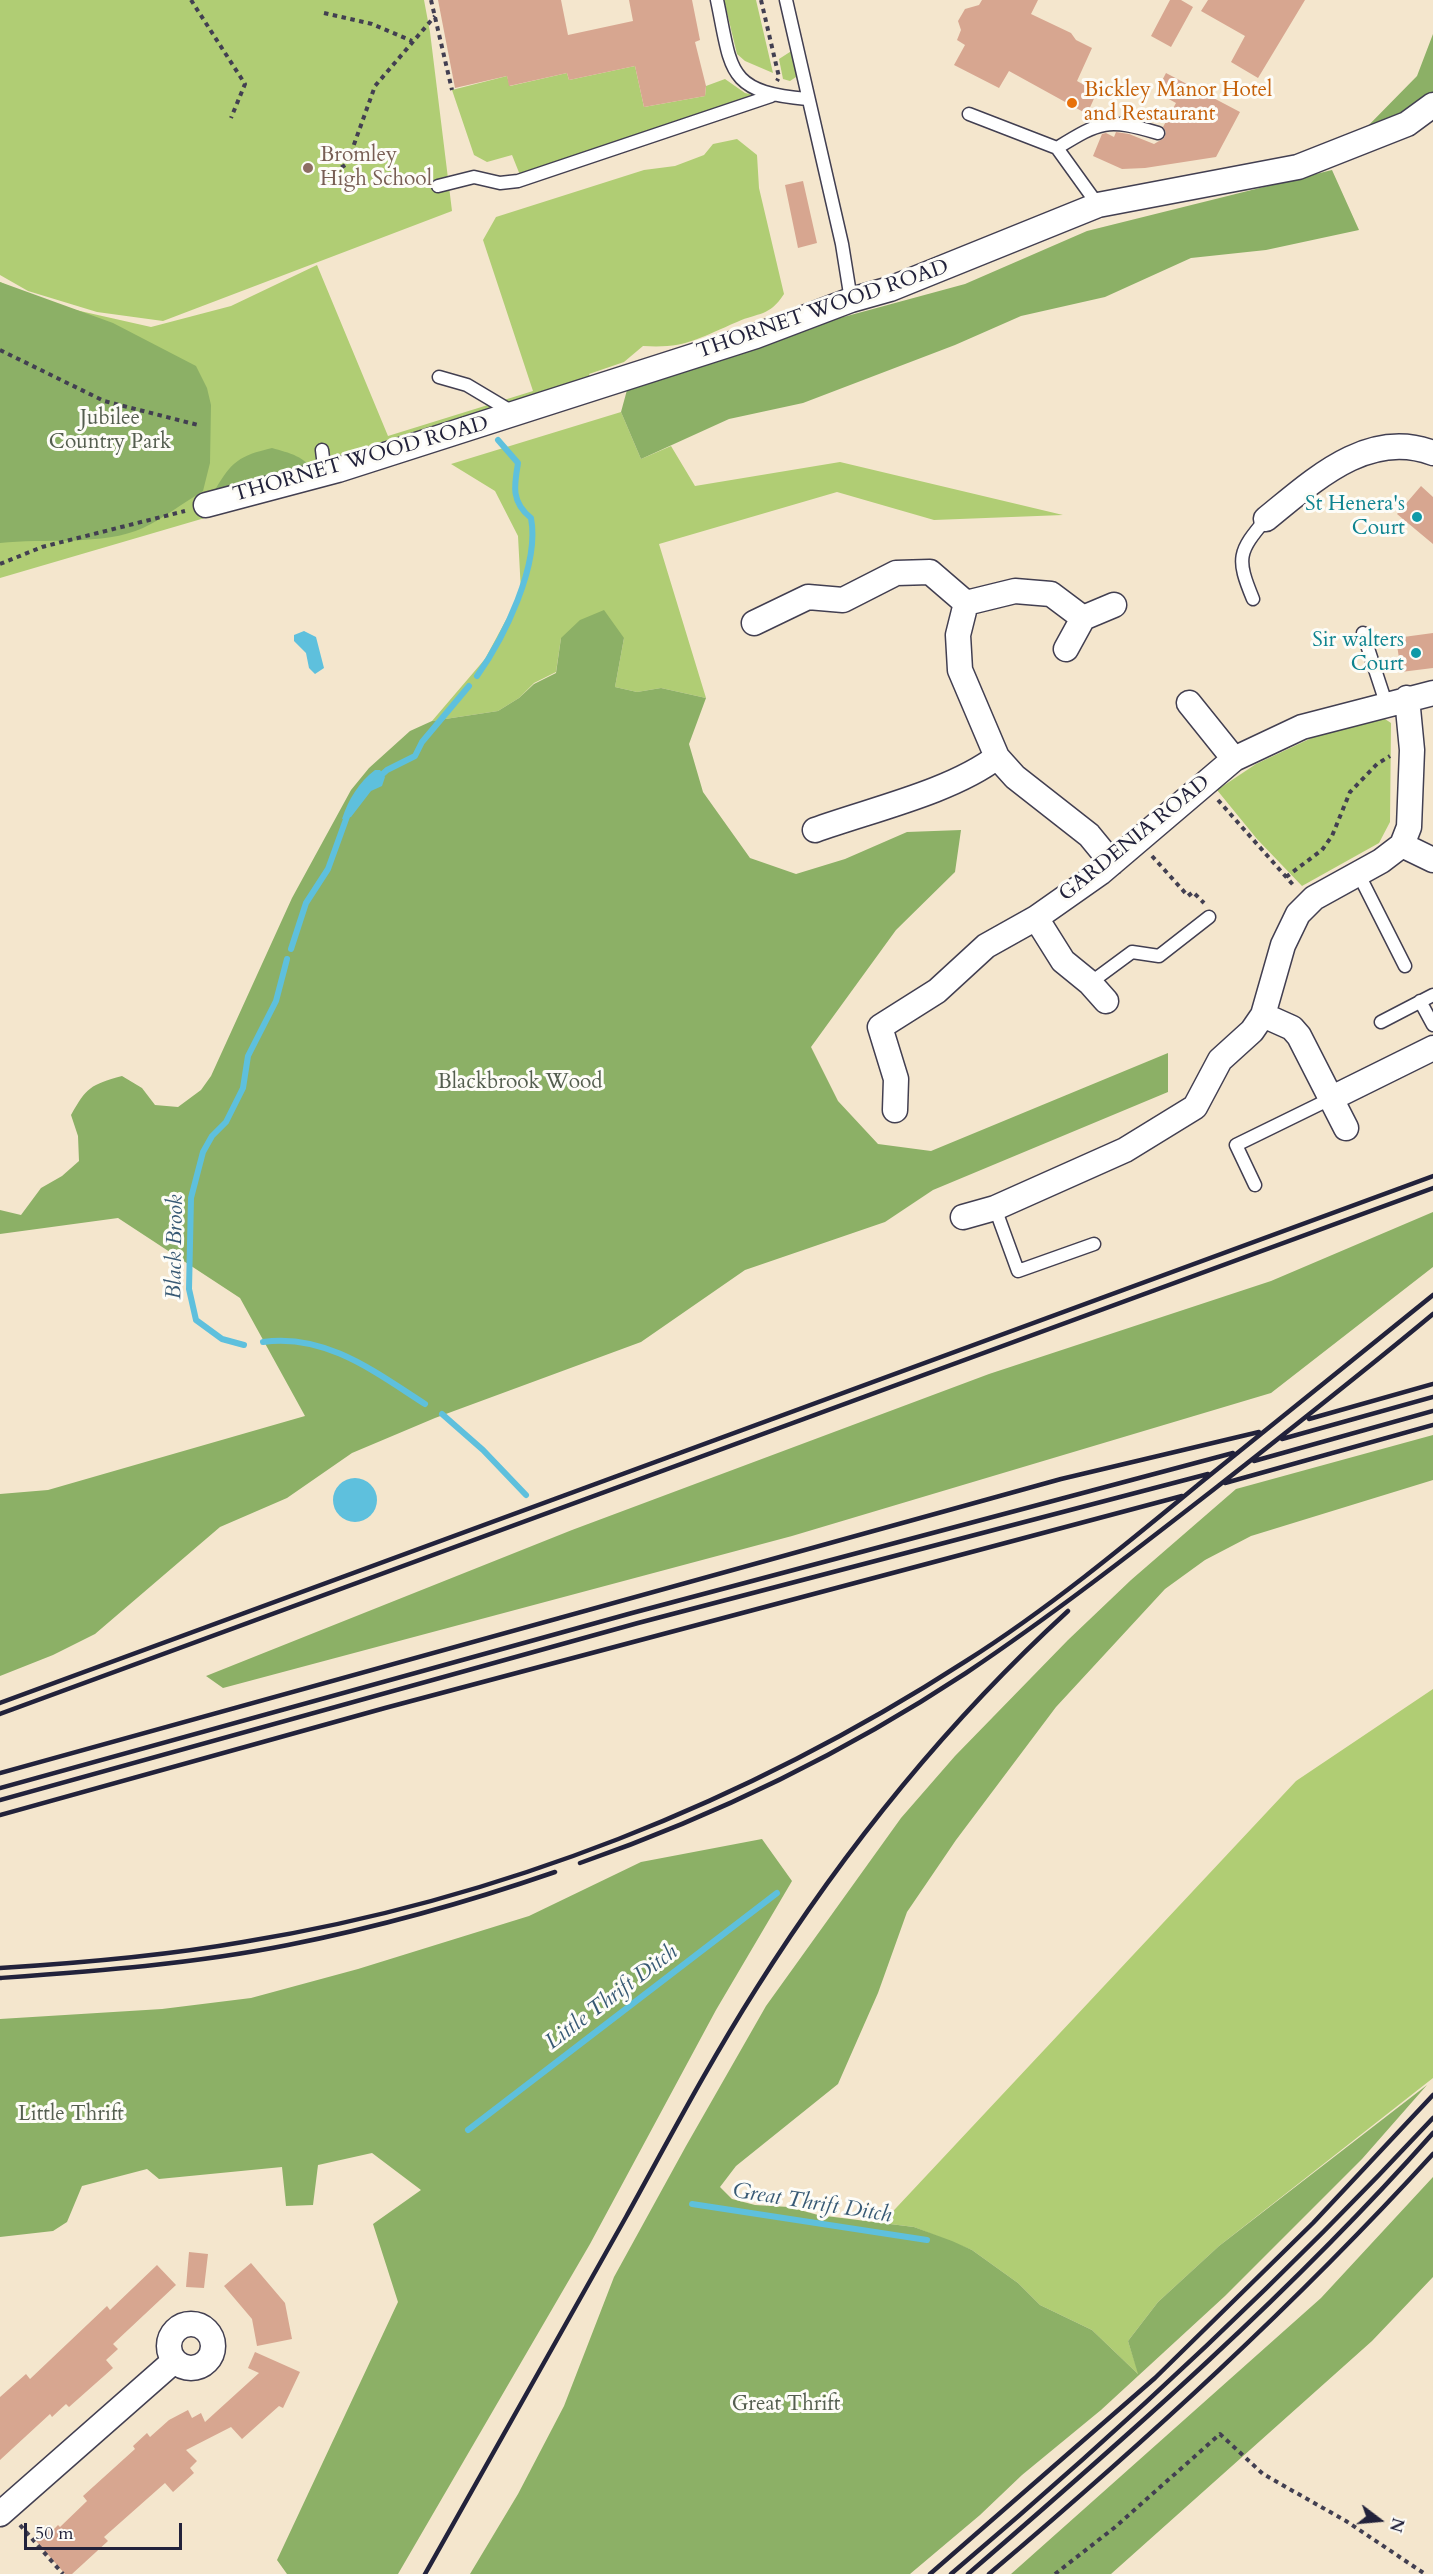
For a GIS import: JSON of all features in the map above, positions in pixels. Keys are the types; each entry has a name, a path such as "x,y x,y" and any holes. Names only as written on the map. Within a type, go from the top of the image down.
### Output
{"street":[{"name":"THORNET WOOD ROAD","path":"206,505 325,474 756,336 851,300 890,289 1009,243 1098,205 1298,167 1407,124 1433,105"},
{"path":"1266,519 1344,460 1385,446 1433,453"},
{"path":"754,623 781,612 808,597 843,600 896,573 930,573 966,603"},
{"path":"966,603 1015,591 1051,594 1083,618"},
{"path":"966,603 958,635 960,670 997,757 1015,777 1089,835 1112,863"},
{"path":"1066,649 1083,618 1114,605"},
{"name":"GARDENIA ROAD","path":"895,1110 896,1079 880,1027 937,991 986,946 1036,918 1112,863 1234,759 1302,727 1433,693"},
{"path":"963,1217 995,1208 1125,1150 1195,1107 1220,1060 1252,1031 1263,1015 1283,945 1298,914 1307,904 1402,845 1409,827 1412,750 1396,701"},
{"path":"1189,703 1234,759"},
{"path":"815,830 933,790 987,765 997,757"},
{"path":"1402,845 1433,860"},
{"path":"1036,918 1063,961 1098,992"},
{"path":"1263,1015 1292,1028 1299,1036 1346,1128"},
{"path":"1330,1099 1433,1048"},
{"path":"3,2511 174,2361"}],"lane":[{"path":"717,0 730,65 737,76 771,96 807,99"},
{"path":"786,0 842,244 851,300"},
{"path":"438,186 474,177 500,183 518,181 771,96"},
{"path":"969,114 1057,148 1098,205"},
{"path":"1057,148 1097,125 1112,123 1158,133"},
{"path":"440,378 467,385 515,414"},
{"path":"322,450 325,474"},
{"path":"1253,598 1240,569 1246,542 1266,519"},
{"path":"1363,633 1396,701"},
{"path":"1358,873 1405,966"},
{"path":"1098,992 1132,952 1160,956 1209,917"},
{"path":"1381,1022 1433,995"},
{"path":"1420,1001 1433,1026"},
{"path":"1255,1185 1236,1145 1330,1099"},
{"path":"995,1208 1018,1271 1094,1244"}],"path":[{"path":"191,0 245,84 231,118"},
{"path":"431,0 452,90"},
{"path":"761,0 779,76 771,96"},
{"path":"324,13 372,24 412,41"},
{"path":"326,177 347,164 375,86 435,16"},
{"path":"0,350 104,401 198,425"},
{"path":"0,564 42,547 206,505"},
{"path":"1286,877 1322,850 1332,836 1350,792 1377,764 1394,753 1412,750"},
{"path":"1200,786 1217,800 1303,895 1307,904"},
{"path":"1140,841 1188,896 1193,892 1213,914 1209,917"},
{"path":"1055,2574 1114,2528 1220,2434 1263,2474 1346,2521 1425,2574"},
{"path":"3,2511 63,2574"}],"green space":[{"name":"Bromley High School","path":"0,0 424,0 452,211 163,321 97,312 28,291 0,275"},
{"path":"724,0 756,0 773,73 745,61 737,54"},
{"path":"1433,34 1433,94 1405,114 1360,134 1417,76"},
{"path":"793,50 799,75 790,81 783,79 779,59"},
{"path":"635,66 644,107 705,96 706,86 725,79 745,93 754,95 520,175 512,155 487,162 474,155 452,90 507,76 510,86 567,73 569,80"},
{"name":"Jubilee Country Park","path":"737,139 757,155 759,188 784,294 773,307 763,313 681,344 643,346 624,362 589,374 599,395 331,481 0,578 0,282 49,304 151,327 231,306 317,265 388,436 533,391 483,240 496,217 644,170 675,166 704,155 713,144"},
{"path":"1332,170 1359,230 1266,250 1191,258 1105,297 1021,316 955,345 803,403 729,419 641,459 621,412 627,390 825,322 965,284 1087,231"},
{"path":"0,282 113,323 196,366 207,388 211,405 210,463 203,491 151,524 127,534 92,539 0,543"},
{"path":"621,412 641,459 671,446 695,486 840,462 1063,515 934,520 837,492 659,544 706,698 661,688 637,692 615,687 624,638 561,638 556,672 534,683 519,698 498,711 432,721 485,659 521,592 518,536 495,491 451,464"},
{"path":"272,448 302,459 315,474 215,490 226,472 238,461"},
{"name":"Blackbrook Wood","path":"604,610 624,638 615,687 637,692 661,688 706,698 689,744 703,792 750,858 796,874 845,859 907,832 961,830 955,872 896,930 811,1047 838,1101 878,1144 931,1151 1168,1053 1168,1092 933,1190 885,1222 745,1270 641,1342 435,1418 352,1453 287,1498 220,1527 95,1634 53,1655 0,1676 0,1494 48,1490 305,1416 240,1298 118,1218 0,1234 0,1210 21,1215 41,1188 62,1176 79,1161 78,1136 71,1115 90,1088 122,1076 142,1088 155,1105 178,1107 201,1090 211,1076 292,898 351,790 369,768 410,731 432,721 498,711 519,698 534,684 556,673 561,638 580,620"},
{"path":"1382,717 1391,723 1390,822 1379,843 1302,886 1257,839 1217,790 1256,764 1318,735"},
{"path":"1433,1212 1433,1267 1271,1393 792,1536 223,1688 206,1676 572,1530 989,1374 1271,1281"},
{"name":"Great Thrift","path":"1433,1435 1433,1480 1251,1536 1205,1560 1165,1589 1056,1707 956,1840 907,1912 878,1993 838,2084 736,2166 720,2187 732,2199 755,2205 789,2207 818,2215 914,2227 952,2241 972,2250 1018,2283 1040,2305 1092,2330 1138,2374 1128,2341 1158,2302 1219,2246 1427,2085 1362,2159 1225,2296 1101,2410 1022,2475 980,2515 910,2574 470,2574 518,2494 564,2406 614,2277 686,2146 766,2006 901,1818 955,1756 1068,1640 1131,1580 1236,1489"},
{"path":"1433,1689 1433,2078 1219,2246 1158,2302 1128,2341 1139,2375 1092,2330 1040,2305 1018,2283 972,2250 914,2227 882,2223 1296,1781"},
{"name":"Little Thrift","path":"762,1839 792,1881 716,2010 590,2244 398,2574 287,2574 277,2560 398,2302 373,2224 421,2190 372,2153 318,2165 313,2205 286,2206 282,2167 159,2179 147,2169 82,2186 67,2222 53,2231 0,2237 0,2019 162,2009 251,1998 358,1969 529,1916 641,1862"},
{"path":"1433,2177 1433,2277 1372,2341 1111,2574 1011,2574 1321,2298"}],"water":[{"path":"304,631 316,637 324,668 315,674 309,668 306,653 294,641 294,635"},
{"path":"375,770 380,770 385,777 382,786 371,791 351,817 342,819 355,792"},
{"path":"355,1478 370,1485 377,1500 370,1515 355,1522 340,1515 333,1500 340,1485"}],"building":[{"path":"438,0 561,0 568,35 633,21 629,0 692,0 700,40 695,42 706,86 705,96 644,107 635,66 569,80 567,73 509,86 507,76 455,88"},
{"path":"982,0 1038,0 1031,14 1071,33 1076,40 1092,48 1077,81 1097,92 1087,114 1009,71 999,88 954,65 965,45 957,40 961,30 958,21 965,9 979,5"},
{"path":"1170,0 1181,0 1193,7 1171,47 1151,36"},
{"path":"1208,0 1305,0 1258,78 1231,62 1245,36 1201,11"},
{"path":"1166,73 1240,112 1216,157 1145,168 1122,169 1093,156 1102,134 1106,133 1114,137 1116,132 1129,134 1154,144 1164,138 1166,132 1163,127 1176,103 1156,92"},
{"path":"803,181 817,243 798,248 785,185"},
{"name":"St Henera's Court","path":"1421,486 1433,497 1433,544 1397,514"},
{"name":"Sir walters Court","path":"1433,633 1433,668 1401,672 1396,638"},
{"path":"189,2252 208,2254 204,2288 186,2287"},
{"path":"251,2263 285,2303 292,2339 257,2346 252,2319 224,2286"},
{"path":"157,2265 176,2285 113,2344 118,2349 106,2360 113,2368 69,2407 66,2404 52,2417 50,2414 0,2460 0,2397 26,2374 30,2379 107,2306 110,2310"},
{"path":"255,2352 300,2372 283,2408 279,2406 242,2439 231,2427 186,2450 197,2461 190,2468 194,2473 173,2492 165,2483 104,2537 108,2541 72,2574 65,2574 36,2541 50,2529 52,2531 58,2525 60,2527 87,2501 83,2496 135,2449 133,2446 147,2433 150,2437 169,2420 188,2410 192,2418 201,2413 205,2422 259,2373 248,2368"}],"waterway":[{"name":"Black Brook","path":"477,676 498,642 518,600 530,557 532,537 531,518 517,500 518,463 498,440"},
{"name":"Black Brook","path":"377,779 387,770 415,756 422,742 469,686"},
{"name":"Black Brook","path":"291,949 306,903 328,869 349,811"},
{"name":"Black Brook","path":"244,1345 222,1339 196,1320 189,1289 191,1198 203,1152 212,1136 226,1122 243,1088 248,1056 276,1001 287,959"},
{"name":"Black Brook","path":"263,1342 307,1343 328,1349 368,1368 425,1404"},
{"name":"Black Brook","path":"442,1414 483,1450 526,1495"},
{"name":"Little Thrift Ditch","path":"468,2130 777,1893"},
{"name":"Great Thrift Ditch","path":"692,2204 927,2240"}],"railway":[{"path":"0,1703 1433,1176"},
{"path":"0,1714 1433,1188"},
{"path":"0,1968 183,1951 339,1924 433,1900 527,1872 618,1839 708,1801 796,1759 882,1712 996,1641 1114,1554 1433,1295"},
{"path":"580,1863 680,1825 779,1780 874,1729 966,1673 1060,1607 1152,1537 1324,1403 1433,1314"},
{"path":"1309,1419 1433,1384"},
{"path":"1282,1439 1433,1397"},
{"path":"1254,1461 1433,1411"},
{"path":"1225,1483 1433,1425"},
{"path":"0,1773 1061,1479 1259,1432"},
{"path":"0,1788 632,1613 1233,1453"},
{"path":"0,1800 638,1623 1208,1474"},
{"path":"0,1815 385,1708 1182,1496"},
{"path":"425,2574 705,2074 789,1938 861,1838 939,1743 981,1697 1068,1611"},
{"path":"0,1978 180,1962 252,1952 423,1913 555,1872"},
{"path":"930,2574 1155,2378 1313,2223 1433,2095"},
{"path":"951,2574 1138,2410 1199,2353 1318,2237 1433,2118"},
{"path":"968,2574 1089,2469 1266,2306 1379,2192 1433,2133"},
{"path":"989,2574 1105,2474 1218,2371 1327,2265 1433,2154"}],"place":[{"name":"Bickley Manor Hotel and Restaurant","path":"1072,103"},
{"name":"Bromley High School","path":"308,168"},
{"name":"St Henera's Court","path":"1417,517"},
{"name":"Sir walters Court","path":"1416,653"}]}
